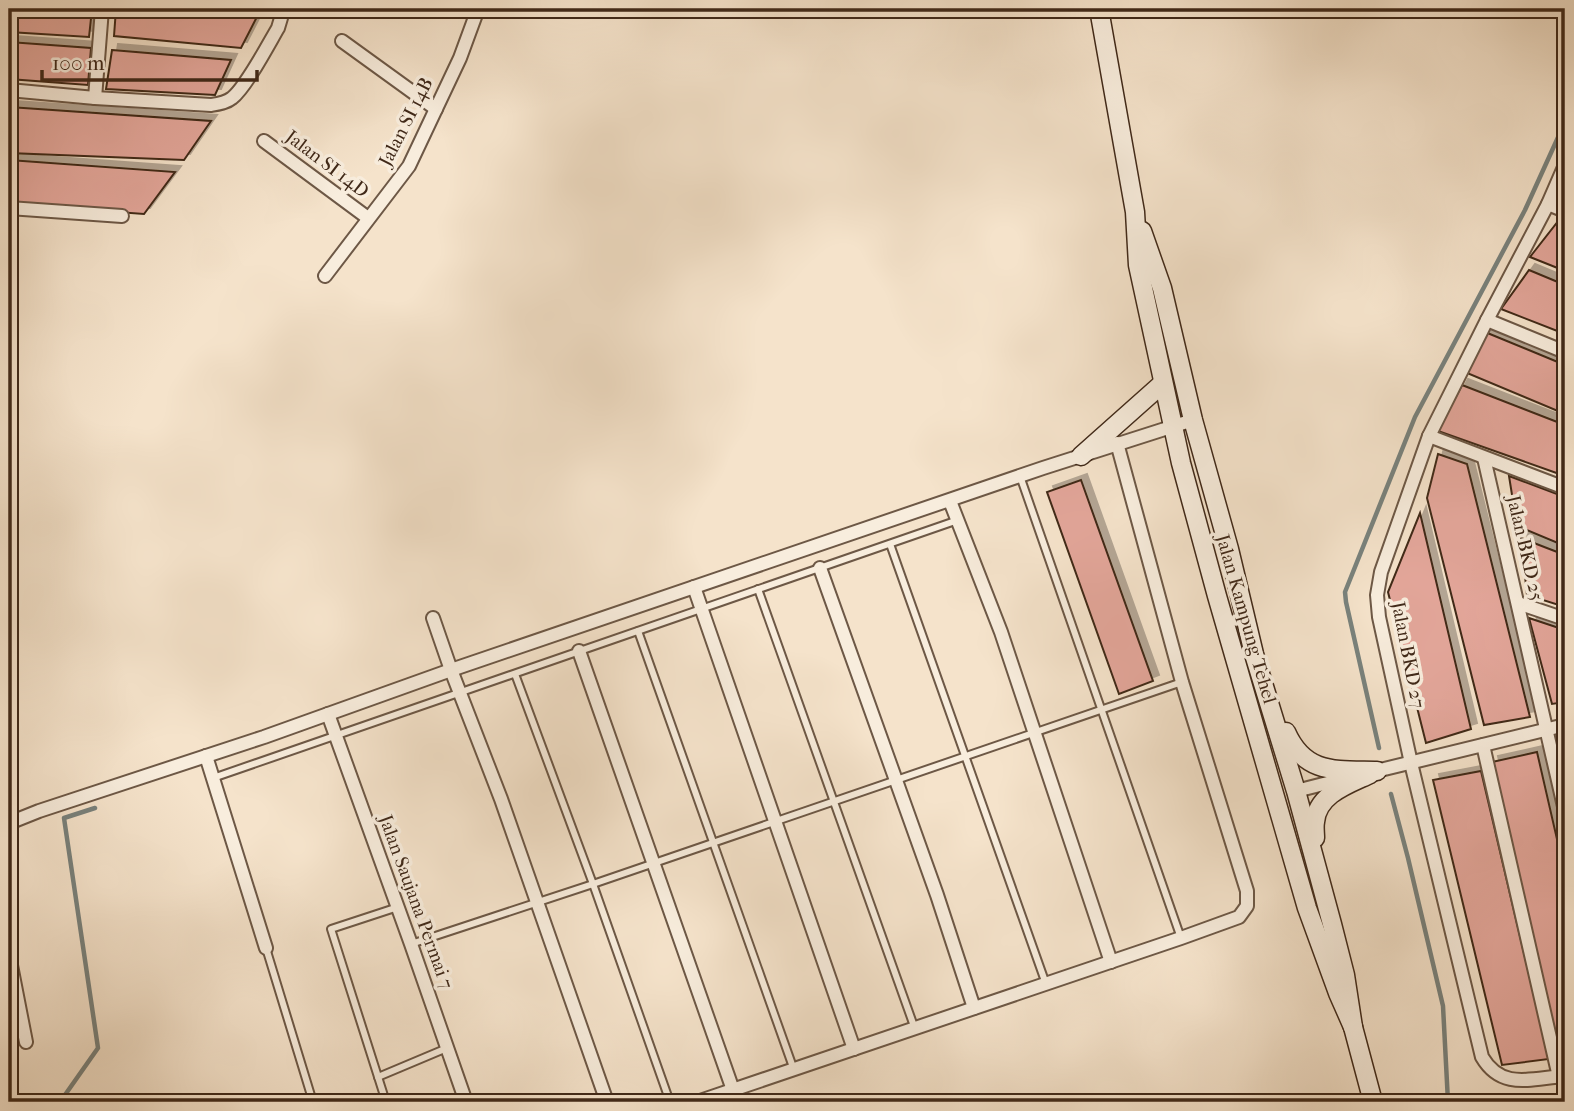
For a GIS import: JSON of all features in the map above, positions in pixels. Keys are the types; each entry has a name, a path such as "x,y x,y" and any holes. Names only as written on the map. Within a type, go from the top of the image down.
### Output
{"main road":[{"name":"Jalan Kampung Tehel","path":"1099,9 1135,212 1138,265 1172,426 1217,596 1307,908 1353,1027"},
{"name":"Jalan Kampung Tehel","path":"1135,212 1164,297 1254,654 1296,790 1332,924 1345,975 1353,1027 1373,1102"},
{"path":"1081,456 1163,383"},
{"path":"1217,596 1246,672 1273,762 1283,780 1296,790 1289,805 1289,816 1305,880 1307,908"},
{"path":"1254,654 1295,750 1308,761 1324,768 1377,771"},
{"path":"1332,924 1315,839 1314,819 1320,805 1329,795 1377,771"}],"street":[{"path":"95,98 102,9"},
{"path":"9,90 211,105 227,101 239,90 278,28 280,9"},
{"name":"Jalan SI 14B","path":"325,275 409,166 460,58 478,9"},
{"path":"342,41 436,109"},
{"name":"Jalan SI 14D","path":"264,141 368,218"},
{"name":"Jalan BKD 27","path":"1562,1076 1519,1081 1508,1079 1488,1068 1482,1057 1411,763 1379,617 1377,595 1381,572 1429,436 1565,166"},
{"path":"1548,204 1565,211"},
{"path":"9,208 122,216"},
{"path":"1487,320 1565,352"},
{"path":"9,823 1116,443 1193,420"},
{"path":"1429,436 1565,488"},
{"path":"697,1102 1181,938 1239,917 1247,906 1248,891 1182,682 1116,443"},
{"name":"Jalan BKD 25","path":"1484,458 1565,811"},
{"path":"950,501 1001,632 1111,962"},
{"path":"820,568 974,1008"},
{"path":"694,587 854,1049"},
{"path":"1518,603 1565,619"},
{"path":"433,618 497,787 607,1102"},
{"path":"579,652 733,1090"},
{"name":"Jalan Saujana Permai 7","path":"328,715 466,1102"},
{"path":"1296,790 1565,725"},
{"path":"1483,745 1562,1076"},
{"path":"206,756 266,948"},
{"path":"9,955 26,1042"}],"lane":[{"path":"1020,476 1181,938"},
{"path":"213,778 958,520"},
{"path":"890,544 1046,984"},
{"path":"758,589 915,1029"},
{"path":"638,631 794,1070"},
{"path":"515,674 670,1102"},
{"path":"411,944 653,864 1182,682"},
{"path":"386,1102 331,929 398,907"},
{"path":"266,948 313,1102"},
{"path":"377,1077 447,1048"}],"building":[{"path":"9,9 92,9 89,37 9,32"},
{"path":"116,9 261,9 241,48 114,36"},
{"path":"9,42 91,48 88,85 9,79"},
{"path":"112,50 231,60 215,95 106,89"},
{"path":"9,107 211,121 184,160 9,153"},
{"path":"9,160 175,172 144,214 9,204"},
{"path":"1565,183 1565,198 1559,195"},
{"path":"1559,220 1565,223 1565,271 1530,257"},
{"path":"1529,270 1565,285 1565,334 1501,309"},
{"path":"1485,332 1565,365 1565,414 1467,373"},
{"path":"1462,385 1565,425 1565,476 1438,431"},
{"path":"1438,454 1467,464 1530,717 1484,725 1427,498"},
{"path":"1509,476 1565,497 1565,546 1517,526"},
{"path":"1081,480 1153,681 1119,694 1047,492"},
{"path":"1420,513 1471,729 1426,743 1388,592"},
{"path":"1521,538 1565,555 1565,607 1527,595"},
{"path":"1529,618 1565,630 1565,702 1552,704"},
{"path":"1537,752 1565,874 1565,1060 1560,1060 1492,762"},
{"path":"1481,771 1549,1059 1502,1065 1433,780"}],"waterway":[{"path":"1379,748 1345,592 1415,417 1525,210 1565,122"},
{"path":"1391,794 1443,1006 1448,1102"},
{"path":"60,1102 98,1048 64,818 95,808"}]}
